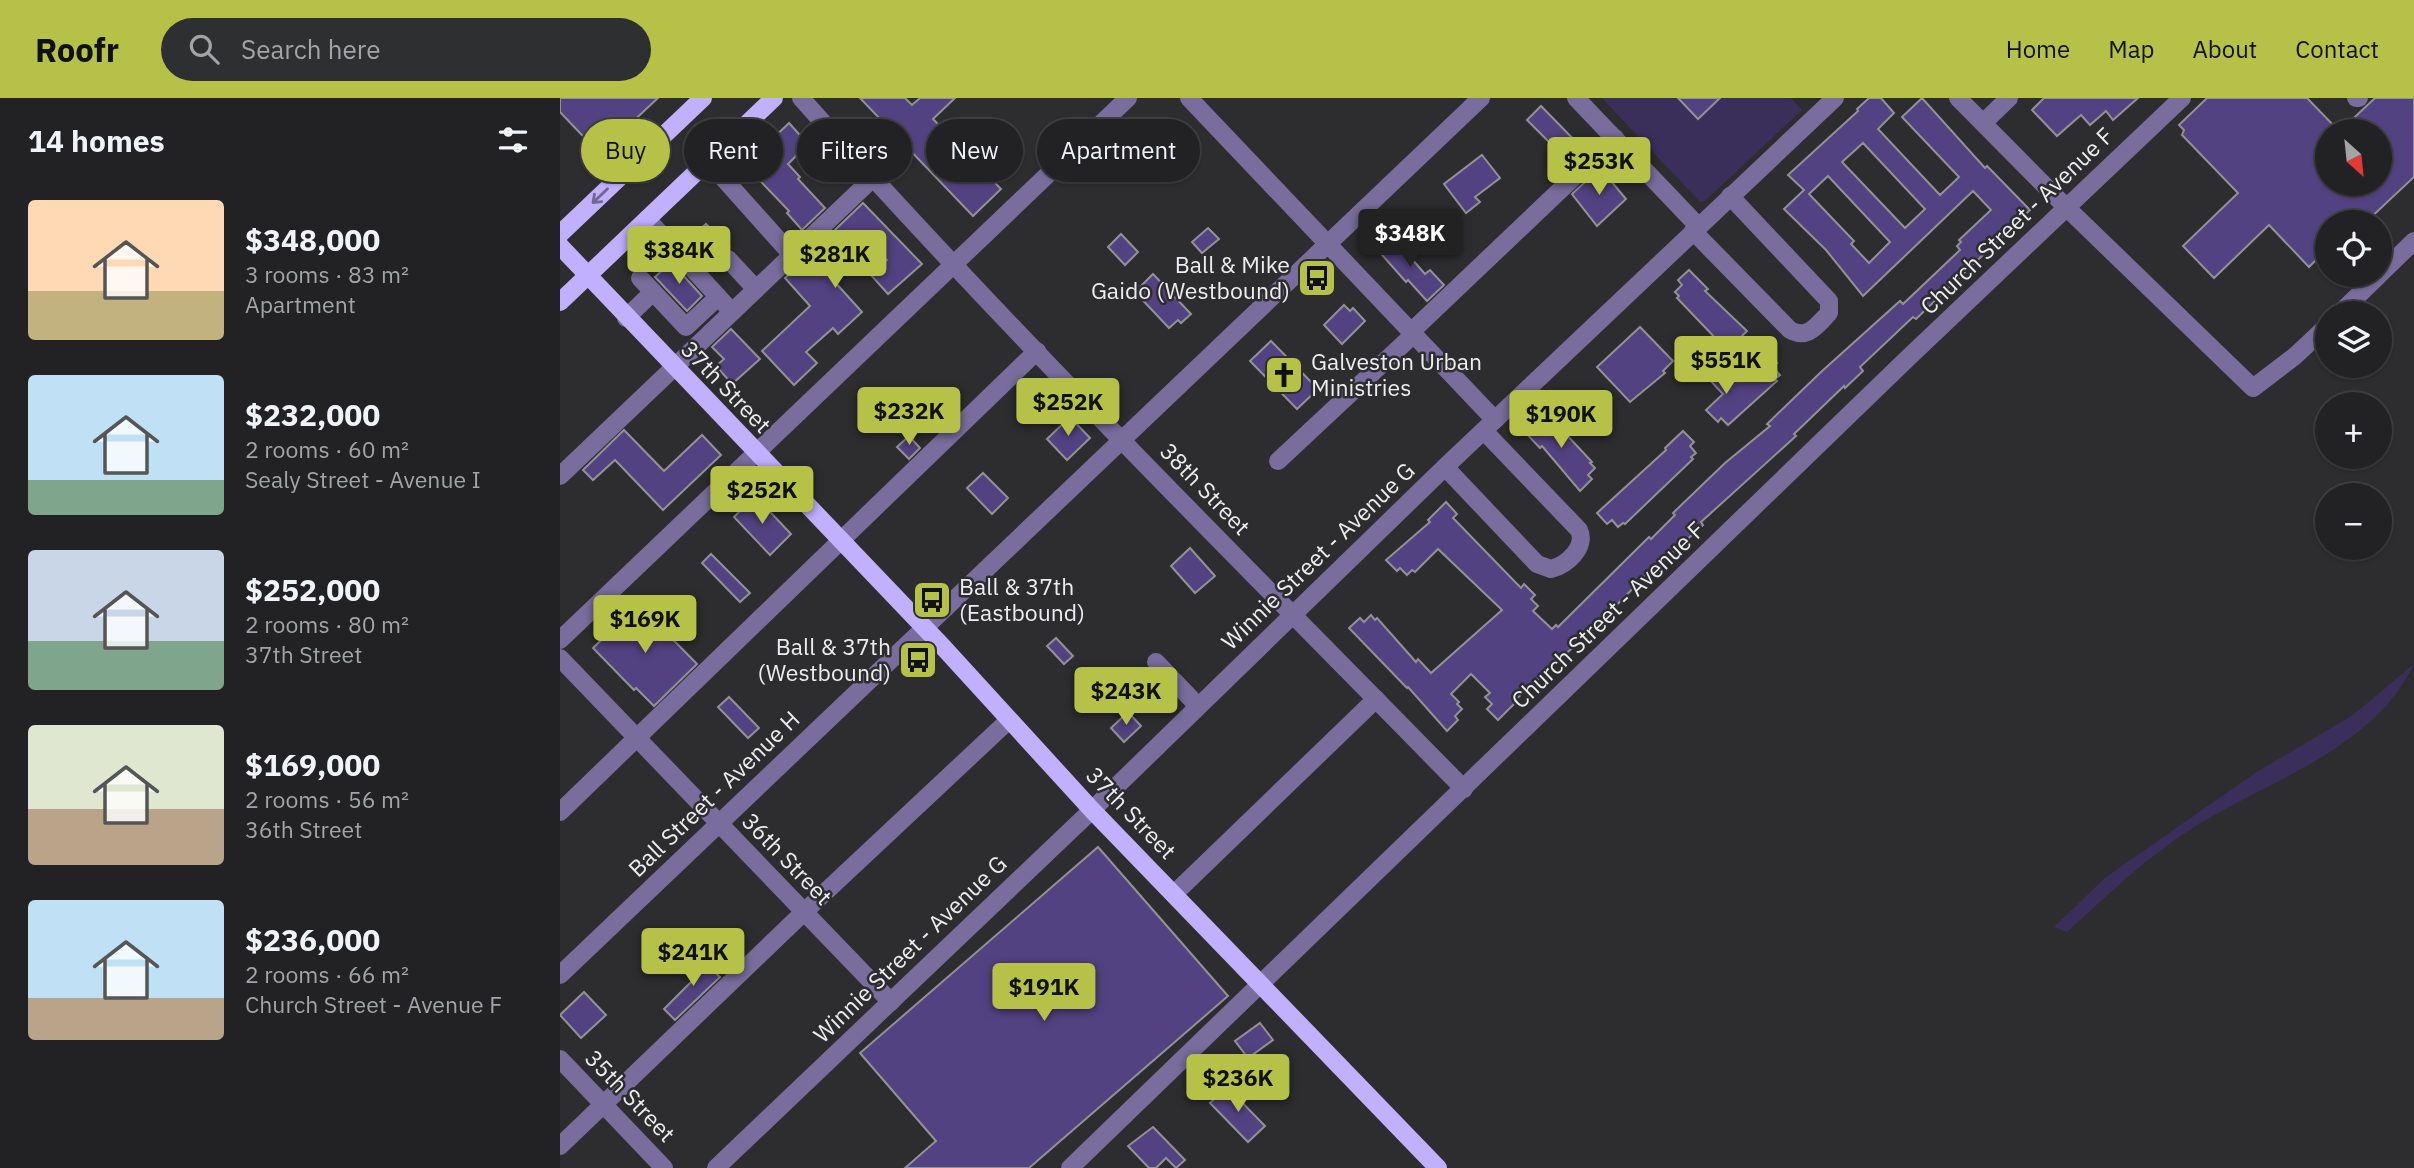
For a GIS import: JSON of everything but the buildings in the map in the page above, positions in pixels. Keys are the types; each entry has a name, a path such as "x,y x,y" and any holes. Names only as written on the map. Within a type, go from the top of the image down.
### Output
{"main road":[{"path":"560,234 703,98"},
{"path":"752,119 774,98"},
{"path":"560,302 686,182"},
{"name":"37th Street","path":"560,246 673,368 924,628 1092,810 1438,1168"}],"street":[{"name":"38th Street","path":"801,98 820,119"},
{"path":"560,640 1128,98"},
{"path":"1189,98 1413,333 1579,530 1582,538 1580,547 1563,563 1551,569 1537,564 1445,467"},
{"name":"Ball Street - Avenue H","path":"560,975 1481,98"},
{"path":"1576,98 1790,330 1799,334 1811,331 1829,313 1829,300 1730,196"},
{"name":"Winnie Street - Avenue G","path":"716,1168 1092,810 1445,467 1835,98"},
{"path":"1958,98 2253,388 2315,337"},
{"path":"1983,123 2009,98"},
{"name":"Church Street - Avenue F","path":"1070,1168 2182,98"},
{"path":"1278,461 1615,138"},
{"path":"727,182 792,255"},
{"path":"560,476 869,182"},
{"name":"38th Street","path":"877,182 1123,440 1464,789"},
{"path":"647,219 732,312"},
{"path":"2392,262 2414,241"},
{"path":"727,259 756,289"},
{"path":"640,278 700,342"},
{"path":"2352,301 2367,287"},
{"path":"626,318 653,292"},
{"path":"686,327 718,297"},
{"path":"560,812 1037,351"},
{"name":"36th Street","path":"560,658 891,1002"},
{"path":"1156,662 1198,705"},
{"path":"1174,894 1376,699"},
{"path":"560,1146 1009,720"},
{"name":"35th Street","path":"560,1059 664,1168"}],"shaded area":[{"path":"1602,98 1791,98 1802,110 1705,201 1700,202"},
{"path":"2414,664 2396,693 2374,718 2348,740 2181,836 2130,875 2067,932 2054,927 2106,877 2255,773 2353,715"}],"place":[{"name":"Ball & Mike Gaido (Westbound)","path":"1317,278"},
{"name":"Galveston Urban Ministries","path":"1284,375"},
{"name":"Ball & 37th (Eastbound)","path":"932,600"},
{"name":"Ball & 37th (Westbound)","path":"918,660"}]}
